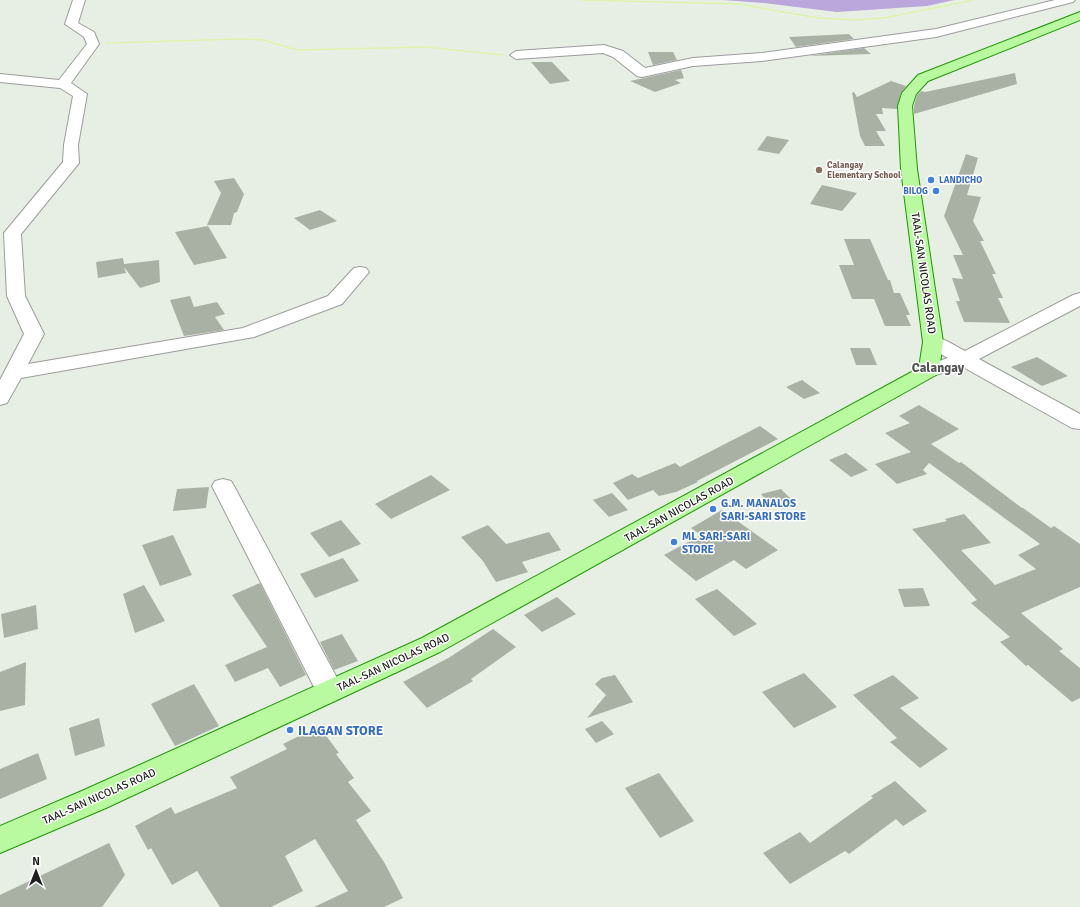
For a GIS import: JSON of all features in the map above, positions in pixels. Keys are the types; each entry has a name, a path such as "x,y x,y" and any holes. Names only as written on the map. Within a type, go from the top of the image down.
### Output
{"main road":[{"name":"TAAL-SAN NICOLAS ROAD","path":"0,840 95,799 431,645 928,371 933,342 909,169 905,106 909,93 923,78 1080,16"}],"street":[{"path":"63,84 94,44 90,35 71,24 79,0"},
{"path":"516,55 604,49 618,54 642,73 693,62 762,57 936,33 1069,0"},
{"path":"1052,4 1080,11"},
{"path":"0,78 63,84 80,94 71,145 71,163 12,233 8,297 34,334 0,398"},
{"path":"13,373 248,333 335,300 360,272"},
{"path":"928,371 963,360 1080,299"},
{"path":"933,342 963,360 1080,423"},
{"path":"223,486 330,691"}],"path":[{"path":"580,0 738,4 818,18 855,20 884,18 974,0"},
{"path":"94,44 148,40 241,39 263,40 297,50 425,47 472,53 516,55"}],"shaded area":[{"path":"723,0 954,0 927,6 837,12 764,3"}],"building":[{"path":"849,34 854,39 796,47 789,37"},
{"path":"864,48 871,54 809,56"},
{"path":"648,52 673,52 677,60 653,65"},
{"path":"531,62 552,62 570,81 550,84"},
{"path":"681,70 684,78 675,80 681,83 655,92 630,81"},
{"path":"1015,73 1017,84 914,114 914,106 917,95 921,91 925,92"},
{"path":"891,81 906,86 901,93 897,109 882,108 883,114 876,114 886,131 876,131 885,146 865,146 860,136 852,93 854,92 857,97"},
{"path":"767,136 789,140 779,154 757,150"},
{"path":"966,154 978,158 967,195 981,197 973,221 984,241 980,241 996,274 992,274 1003,298 998,298 1010,323 964,322 956,301 960,301 952,278 963,279 953,255 963,255 944,216"},
{"path":"234,178 244,194 237,212 234,213 231,225 207,225 221,193 214,181"},
{"path":"822,185 857,193 842,211 810,204"},
{"path":"320,210 337,221 310,230 294,218"},
{"path":"208,226 227,258 194,265 175,232"},
{"path":"844,239 870,239 888,280 890,280 894,293 900,293 910,315 906,315 911,326 885,326 874,299 852,299 839,265 854,265"},
{"path":"123,258 124,264 159,260 160,282 140,288 124,267 126,273 98,278 96,262"},
{"path":"190,296 194,307 217,302 225,314 215,317 224,330 184,336 170,300"},
{"path":"850,348 870,348 877,365 856,365"},
{"path":"1037,357 1068,376 1042,386 1011,367"},
{"path":"802,380 820,393 804,399 786,387"},
{"path":"919,405 959,429 931,444 959,463 961,462 1051,528 1054,526 1080,544 1080,587 1021,613 1063,649 1059,651 1080,668 1080,698 1072,702 1028,665 1026,666 1000,642 1010,637 971,603 977,600 912,529 947,521 945,519 964,514 991,543 961,550 995,585 1036,569 1018,555 1040,544 929,463 923,470 927,474 897,484 875,464 911,452 885,433 910,423 899,416"},
{"path":"760,426 778,439 697,481 698,482 676,492 659,496 653,490 628,500 613,483 632,474 638,478 675,463 680,467"},
{"path":"846,453 868,470 851,477 829,460"},
{"path":"431,475 450,490 391,519 375,504"},
{"path":"209,487 206,508 173,511 177,489"},
{"path":"781,489 793,501 772,507 761,494"},
{"path":"612,493 628,510 609,517 593,500"},
{"path":"722,510 778,550 746,569 734,560 696,581 664,555 701,535 691,528"},
{"path":"341,520 361,544 329,557 310,533"},
{"path":"488,525 506,544 549,532 561,550 522,562 528,572 496,582 483,561 461,537"},
{"path":"173,535 192,575 160,586 142,545"},
{"path":"343,558 359,581 315,598 300,574"},
{"path":"260,583 306,675 280,687 268,668 235,682 225,665 267,647 232,595"},
{"path":"144,585 165,621 135,633 123,594"},
{"path":"923,588 930,606 904,607 898,589"},
{"path":"717,589 757,624 734,636 695,599"},
{"path":"557,597 576,614 542,632 524,615"},
{"path":"36,605 38,629 4,638 1,614"},
{"path":"493,629 516,647 471,679 473,681 427,708 403,682 450,657"},
{"path":"342,634 358,661 334,670 320,642"},
{"path":"26,662 25,705 0,711 0,672"},
{"path":"804,673 837,707 794,728 762,692"},
{"path":"615,675 633,702 587,718 606,695 595,684 602,678"},
{"path":"893,675 919,698 900,708 948,749 920,768 890,742 897,738 853,695"},
{"path":"194,684 219,726 175,746 151,704"},
{"path":"99,718 105,746 75,756 69,728"},
{"path":"602,721 614,734 596,743 585,729"},
{"path":"319,726 339,753 336,754 354,778 348,782 371,811 356,820 384,862 403,898 384,907 314,907 348,891 315,839 285,856 303,891 271,907 220,907 197,871 172,885 151,848 148,850 135,826 171,807 175,814 237,788 230,777 287,749 283,744"},
{"path":"38,753 47,779 0,799 0,769"},
{"path":"659,773 694,821 660,838 625,788"},
{"path":"895,781 927,811 903,826 896,819 849,854 845,851 790,884 763,853 800,832 810,843 873,798 871,796"},
{"path":"109,843 125,875 102,907 0,907 0,895"}],"place":[{"name":"Calangay Elementary School","path":"819,170"},
{"name":"LANDICHO","path":"931,180"},
{"name":"BILOG","path":"936,191"},
{"name":"G.M. MANALOS SARI-SARI STORE","path":"713,509"},
{"name":"ML SARI-SARI STORE","path":"674,542"},
{"name":"ILAGAN STORE","path":"290,730"}],"district":[{"name":"Calangay","path":"938,367"}]}
